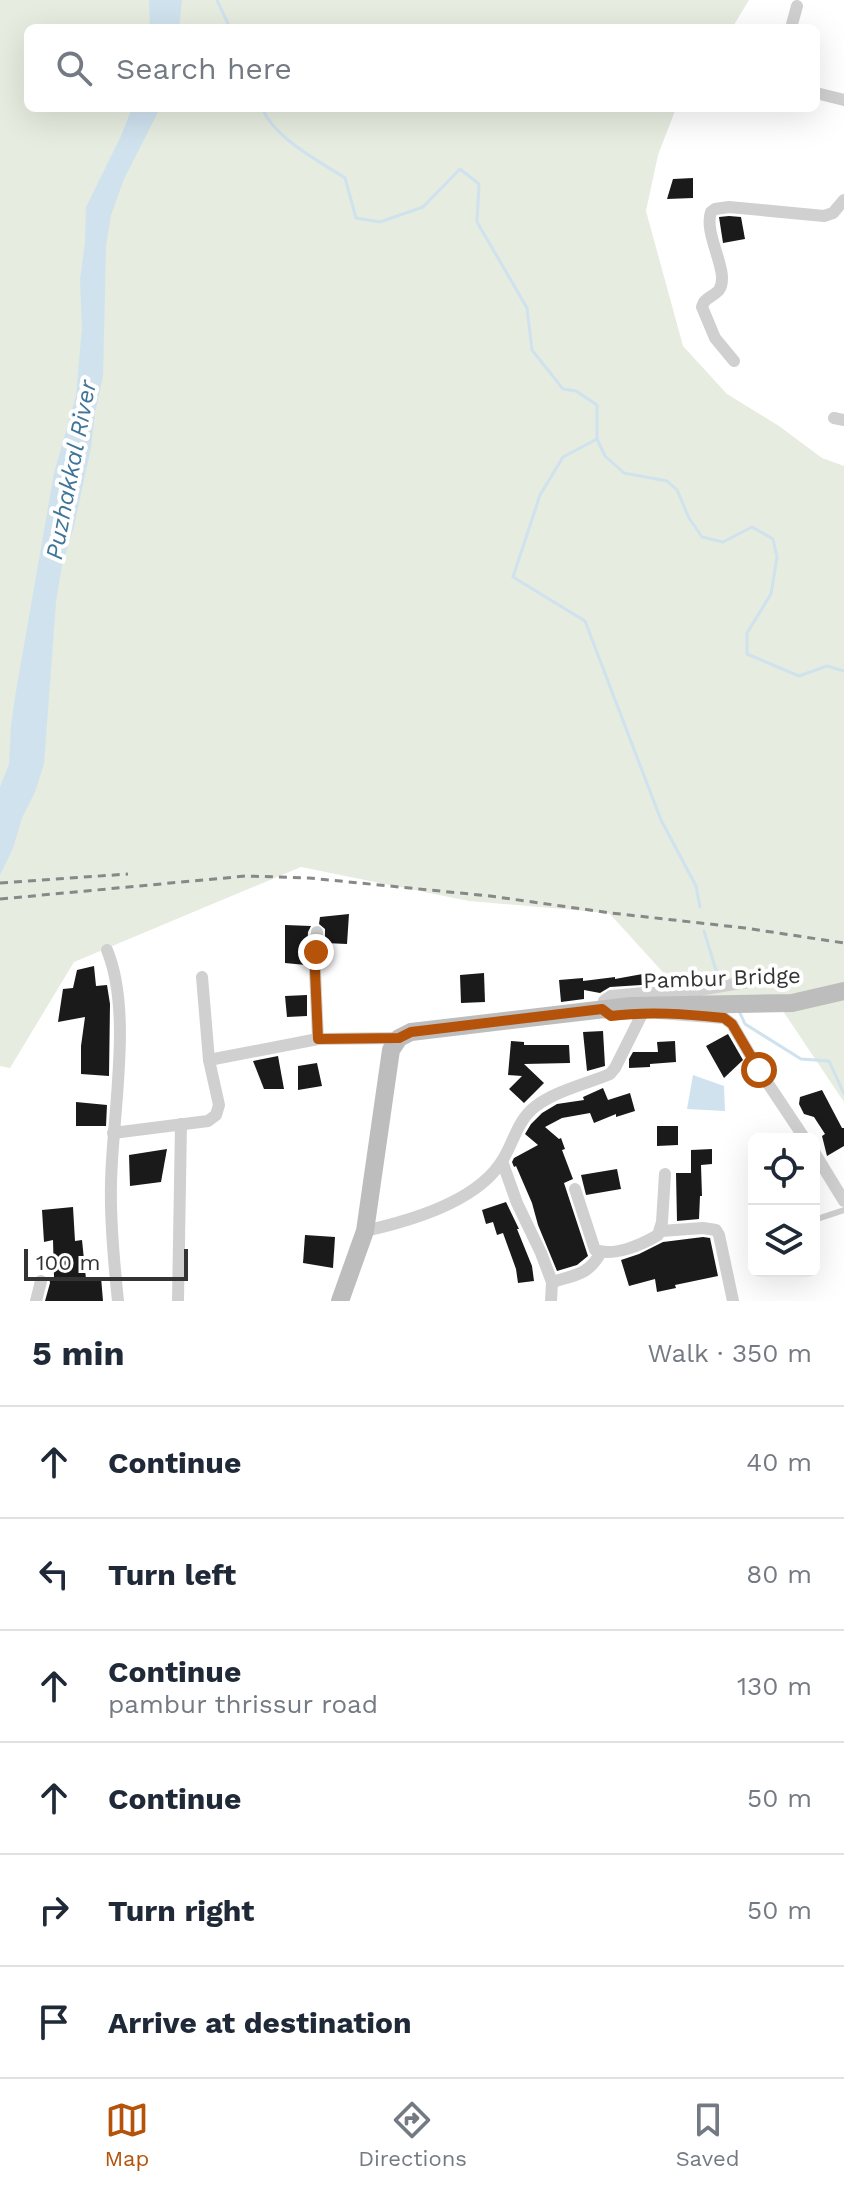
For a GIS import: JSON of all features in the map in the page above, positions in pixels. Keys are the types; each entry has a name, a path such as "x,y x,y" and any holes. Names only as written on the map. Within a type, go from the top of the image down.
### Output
{"main road":[{"name":"Pambur Bridge","path":"399,1038 411,1032 602,1009 792,1003 844,991"},
{"path":"340,1301 365,1231 391,1050 399,1038"}],"street":[{"path":"792,24 797,6"},
{"path":"820,94 844,100"},
{"path":"734,361 715,338 702,307 721,285 720,263 708,228 711,212 729,207 838,216 844,200"},
{"path":"317,932 318,1039"},
{"path":"107,950 114,969 118,1010 119,1054 111,1187 118,1301"},
{"path":"113,1133 208,1121 216,1115 219,1105 209,1060 202,977"},
{"path":"787,978 682,993 611,996 604,1001 602,1009 611,1016 643,1012 724,1018 732,1024 801,1133"},
{"path":"365,1231 401,1223 449,1204 488,1180 502,1161 522,1119 534,1107 610,1074 643,1012"},
{"path":"209,1060 318,1039 399,1038"},
{"path":"178,1301 181,1124"},
{"path":"502,1161 552,1282 551,1301"},
{"path":"820,1162 844,1201"},
{"path":"575,1189 591,1244 595,1250 611,1253 648,1241 661,1231 665,1174"},
{"path":"661,1231 716,1230 733,1301"},
{"path":"552,1282 588,1271 601,1252"},
{"path":"36,1301 41,1281"}],"lane":[{"path":"820,1218 844,1210"}],"shaded area":[{"path":"0,0 749,0 734,24 24,24 24,112 674,112 658,155 646,211 683,346 727,394 779,426 822,458 844,466 844,1102 781,1008 700,1013 609,913 469,901 301,867 74,962 10,1068 0,1066"}],"water":[{"path":"149,0 182,0 179,24 150,24"},
{"name":"Puzhakkal River","path":"130,112 158,112 124,179 111,215 106,246 103,376 91,448 56,602 44,764 0,875 0,787 9,764 15,697 54,473 76,396 86,207"},
{"path":"693,1075 724,1086 725,1111 687,1109"}],"building":[{"path":"693,178 693,198 667,199 673,179"},
{"path":"719,217 741,217 745,239 723,243"},
{"path":"349,914 347,944 325,943 325,929 319,924 320,917"},
{"path":"285,925 311,926 306,965 285,963"},
{"path":"94,966 96,986 107,985 110,1004 109,1076 81,1074 85,1017 58,1022 63,989 73,988 77,970"},
{"path":"484,973 485,1002 461,1003 460,975"},
{"path":"648,973 657,984 610,987 600,993 584,990 584,999 561,1002 559,980 615,979"},
{"path":"307,995 307,1016 287,1017 285,996"},
{"path":"603,1031 605,1066 587,1071 583,1032"},
{"path":"728,1034 743,1060 724,1078 706,1046"},
{"path":"511,1041 524,1042 524,1045 569,1045 570,1063 524,1064 544,1083 524,1103 509,1089 522,1076 508,1075"},
{"path":"675,1041 676,1062 629,1068 633,1052 658,1052 657,1042"},
{"path":"278,1056 284,1089 264,1089 253,1061"},
{"path":"317,1063 322,1086 298,1090 298,1066"},
{"path":"603,1088 608,1100 630,1093 635,1111 616,1117 616,1114 594,1123 590,1113 562,1118 545,1127 561,1138 565,1149 562,1150 573,1179 564,1183 588,1256 577,1265 557,1271 532,1203 512,1162 538,1145 525,1134 542,1113 557,1104 584,1100 583,1097"},
{"path":"822,1090 844,1128 844,1146 827,1156 822,1136 825,1134 814,1117 804,1114 799,1104 800,1097"},
{"path":"76,1102 107,1105 106,1126 76,1126"},
{"path":"657,1126 678,1126 678,1145 657,1146"},
{"path":"167,1149 161,1182 130,1186 129,1155"},
{"path":"712,1149 712,1164 701,1165 699,1219 677,1221 676,1173 691,1173 691,1150"},
{"path":"617,1169 621,1189 586,1195 581,1175"},
{"path":"506,1202 519,1229 534,1281 518,1283 503,1233 497,1235 493,1222 486,1224 482,1210"},
{"path":"73,1207 75,1241 82,1240 86,1279 101,1277 103,1301 45,1301 49,1277 54,1277 53,1240 44,1242 42,1210"},
{"path":"305,1235 335,1237 333,1268 303,1263"},
{"path":"710,1238 718,1276 657,1292 655,1279 629,1286 621,1260 663,1242"}],"waterway":[{"path":"217,0 228,24"},
{"path":"264,112 287,139 345,178 356,218 380,222 423,207 460,169 479,184 477,222 527,308 532,350 563,389 576,391 597,405 597,439 605,456 624,473 667,481 677,490 689,518 702,537 723,542 752,527 773,539 777,557 771,594 747,633 747,654 799,676 827,666 844,671"},
{"path":"597,439 563,457 540,495 513,577 585,621 661,820 696,886 700,907"},
{"path":"704,931 718,977 725,981"},
{"path":"740,1013 745,1024 801,1059 829,1061 844,1094"}],"railway":[{"path":"0,883 128,874"},
{"path":"0,899 246,876 309,878 490,896 844,943"}],"route":[{"path":"316,952 318,1039 399,1038 411,1032 602,1009 611,1016 661,1013 724,1018 732,1024 759,1070"}]}
